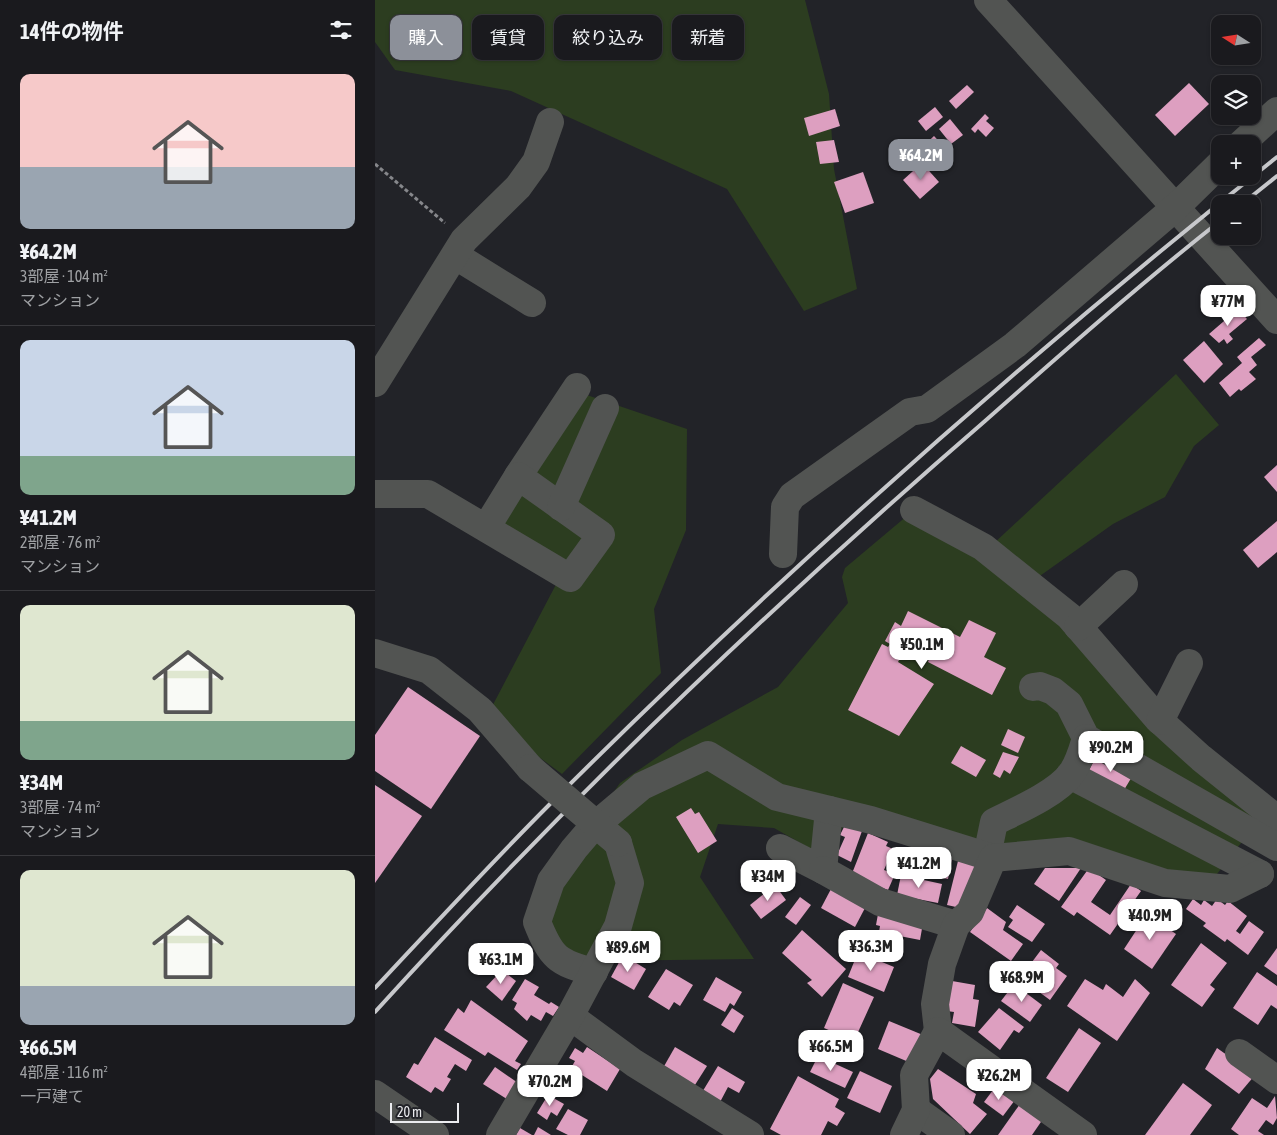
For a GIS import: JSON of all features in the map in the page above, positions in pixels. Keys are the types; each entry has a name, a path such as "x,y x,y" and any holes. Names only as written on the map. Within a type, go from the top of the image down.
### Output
{"street":[{"path":"988,0 1277,320"},
{"path":"1251,135 1277,111"},
{"path":"375,384 460,248 518,187 536,162 551,122"},
{"path":"783,554 785,507 792,496 910,412 927,409 1015,345 1176,207 1211,173"},
{"path":"460,248 531,303"},
{"path":"486,528 577,387"},
{"path":"561,507 605,408"},
{"path":"375,494 429,494 571,578 601,535 518,476"},
{"path":"914,510 983,547 1069,616 1160,721 1201,758 1277,818"},
{"path":"1078,627 1123,584"},
{"path":"375,654 429,670 479,710 530,768 618,843 630,883 618,926 570,1016 500,1135"},
{"path":"1160,721 1189,663"},
{"path":"1033,688 1041,686 1053,691 1069,704 1086,738 1277,849 1268,881"},
{"path":"904,1135 916,1110 914,1075 937,1031 935,1004 942,964 956,925 970,912 990,857 994,822 1040,797 1070,775 1080,757 1086,738"},
{"path":"594,972 572,966 549,951 537,922 551,881 592,828 642,786 709,755 777,797 871,820 990,857 1069,851 1165,883 1230,889 1268,881"},
{"path":"1070,775 1268,881"},
{"path":"823,870 829,810"},
{"path":"780,848 880,902 956,925"},
{"path":"570,1016 634,1063 750,1135"},
{"path":"937,1031 1083,1135"},
{"path":"1239,1053 1277,1080"},
{"path":"375,1094 435,1135"},
{"path":"916,1110 951,1135"}],"path":[{"path":"375,164 460,248"}],"green space":[{"path":"375,0 805,0 829,94 834,169 857,289 804,311 727,189 511,91 395,70 375,42"},
{"path":"1176,374 1219,425 1194,446 1165,497 1113,524 1037,578 1141,690 1269,807 1217,874 1182,893 1069,851 1006,857 846,821 827,858 774,828 718,824 700,877 754,959 590,961 544,938 551,881 620,783 682,740 778,687 848,603 842,577 845,568 914,510 992,545"},
{"path":"578,392 687,429 686,530 654,609 661,673 562,774 486,718 562,573 492,532"}],"building":[{"path":"1189,83 1209,104 1175,136 1155,115"},
{"path":"967,85 974,92 956,109 949,101"},
{"path":"935,107 943,117 926,131 918,121"},
{"path":"835,109 840,126 809,136 804,118"},
{"path":"985,114 989,118 986,121 994,128 986,137 978,129 975,133 971,129"},
{"path":"950,119 963,135 951,144 939,129"},
{"path":"934,136 947,150 930,165 917,152"},
{"path":"834,140 839,162 820,164 816,142"},
{"path":"922,163 939,182 920,199 903,180"},
{"path":"863,172 874,203 845,213 834,182"},
{"path":"1238,309 1247,319 1229,334 1233,339 1227,344 1224,339 1219,343 1209,334"},
{"path":"1259,338 1266,345 1251,357 1257,365 1249,372 1256,379 1230,397 1219,383 1242,363 1237,357"},
{"path":"1204,341 1223,364 1204,383 1183,360"},
{"path":"1277,465 1277,492 1264,477"},
{"path":"1277,521 1277,552 1258,568 1243,550"},
{"path":"908,611 960,637 969,620 996,633 984,657 1006,668 992,695 928,662 931,653 910,639 898,662 934,684 899,736 848,710 882,644 888,647 890,644 885,641 895,622 901,626"},
{"path":"408,687 480,736 431,809 375,771 375,735"},
{"path":"1008,729 1025,737 1018,753 1001,745"},
{"path":"961,746 986,760 976,777 951,763"},
{"path":"1003,752 1019,757 1010,774 1004,770 1000,778 993,774"},
{"path":"1096,757 1133,775 1124,790 1089,770"},
{"path":"375,785 422,816 375,883"},
{"path":"691,808 695,814 699,812 717,841 698,853 676,817"},
{"path":"846,823 862,831 851,862 837,855 845,837 840,835"},
{"path":"868,833 888,842 886,846 893,849 884,870 895,874 888,890 851,876"},
{"path":"906,849 952,858 948,879 902,870"},
{"path":"958,861 977,866 965,909 947,905"},
{"path":"1045,868 1081,868 1059,901 1034,884"},
{"path":"1089,868 1106,880 1091,902 1110,915 1131,884 1141,891 1110,935 1077,912 1074,916 1061,907"},
{"path":"901,875 942,884 938,903 897,895"},
{"path":"775,885 786,900 761,919 750,905"},
{"path":"831,889 865,908 855,927 821,908"},
{"path":"800,897 811,905 796,925 785,917"},
{"path":"1193,899 1201,905 1204,900 1212,906 1217,899 1225,905 1228,901 1247,916 1236,931 1240,934 1249,921 1264,932 1248,955 1227,939 1225,942 1203,926 1206,923 1186,909"},
{"path":"1017,905 1045,924 1032,942 1008,927 1013,920 1009,917"},
{"path":"987,908 1006,922 1003,930 1023,944 1011,961 970,932"},
{"path":"878,914 923,923 920,940 879,932 880,926 876,925"},
{"path":"1147,914 1176,934 1152,969 1124,949"},
{"path":"802,930 846,969 822,997 807,983 812,980 782,953"},
{"path":"1201,943 1227,963 1210,985 1215,989 1202,1007 1171,985"},
{"path":"1277,948 1277,975 1264,966"},
{"path":"1041,950 1059,964 1056,968 1067,976 1050,1000 1020,978"},
{"path":"858,952 894,967 884,992 848,977"},
{"path":"623,955 646,969 634,990 611,977"},
{"path":"666,969 693,985 680,1006 674,1002 669,1010 648,997"},
{"path":"502,970 516,981 502,1001 486,987"},
{"path":"1257,972 1277,986 1277,1009 1271,1005 1258,1025 1233,1008"},
{"path":"716,977 742,992 734,1006 730,1003 725,1012 703,1000"},
{"path":"525,979 539,987 534,995 549,1004 551,1002 559,1007 553,1016 546,1012 541,1021 531,1015 527,1021 514,1009 517,1003 512,1000"},
{"path":"1085,979 1103,990 1106,984 1123,997 1135,979 1150,993 1117,1041 1067,1006"},
{"path":"952,981 975,985 973,999 979,1000 975,1027 952,1023 954,1012 947,1011"},
{"path":"843,983 874,997 854,1041 824,1028"},
{"path":"1014,984 1042,1005 1030,1022 1001,1001"},
{"path":"471,1000 528,1041 515,1061 521,1064 517,1070 488,1052 485,1056 444,1030 458,1008 464,1013"},
{"path":"732,1008 744,1016 734,1033 721,1025"},
{"path":"999,1008 1024,1027 1019,1033 1014,1030 1000,1050 978,1032"},
{"path":"889,1021 923,1035 911,1063 878,1049"},
{"path":"1079,1028 1101,1043 1068,1092 1046,1078"},
{"path":"435,1037 472,1060 466,1071 455,1064 447,1077 451,1079 443,1092 435,1087 431,1093 406,1077 414,1063 418,1065"},
{"path":"587,1047 620,1069 607,1091 571,1068 575,1061 569,1058 575,1048 583,1053"},
{"path":"675,1047 707,1066 693,1088 663,1068"},
{"path":"1217,1048 1255,1075 1239,1094 1205,1069"},
{"path":"818,1056 853,1072 845,1088 810,1072"},
{"path":"718,1066 745,1082 739,1093 728,1087 719,1104 701,1094"},
{"path":"495,1067 521,1085 510,1101 483,1084"},
{"path":"938,1069 976,1094 973,1103 987,1114 970,1134 933,1099 930,1079"},
{"path":"860,1071 892,1086 880,1113 847,1098"},
{"path":"798,1076 839,1099 835,1107 845,1113 837,1126 828,1121 821,1135 781,1135 770,1129"},
{"path":"1183,1083 1212,1105 1190,1135 1145,1135"},
{"path":"996,1086 1015,1100 1003,1116 984,1102"},
{"path":"548,1095 564,1104 557,1116 551,1112 547,1120 537,1113"},
{"path":"1275,1096 1277,1118 1273,1125 1266,1120 1258,1131 1264,1135 1239,1135 1231,1129 1252,1098 1267,1108"},
{"path":"1020,1104 1043,1119 1032,1135 998,1135"},
{"path":"568,1109 588,1120 580,1135 568,1135 556,1129"},
{"path":"538,1127 551,1135 534,1135"},
{"path":"520,1128 532,1135 516,1135"}],"railway":[{"path":"375,988 483,872 549,805 636,719 813,552 904,470 1088,311 1277,157"},
{"path":"1253,195 1277,176"},
{"path":"375,1012 520,857 595,781 748,634 905,491 1043,370 1130,294 1211,228"}]}
